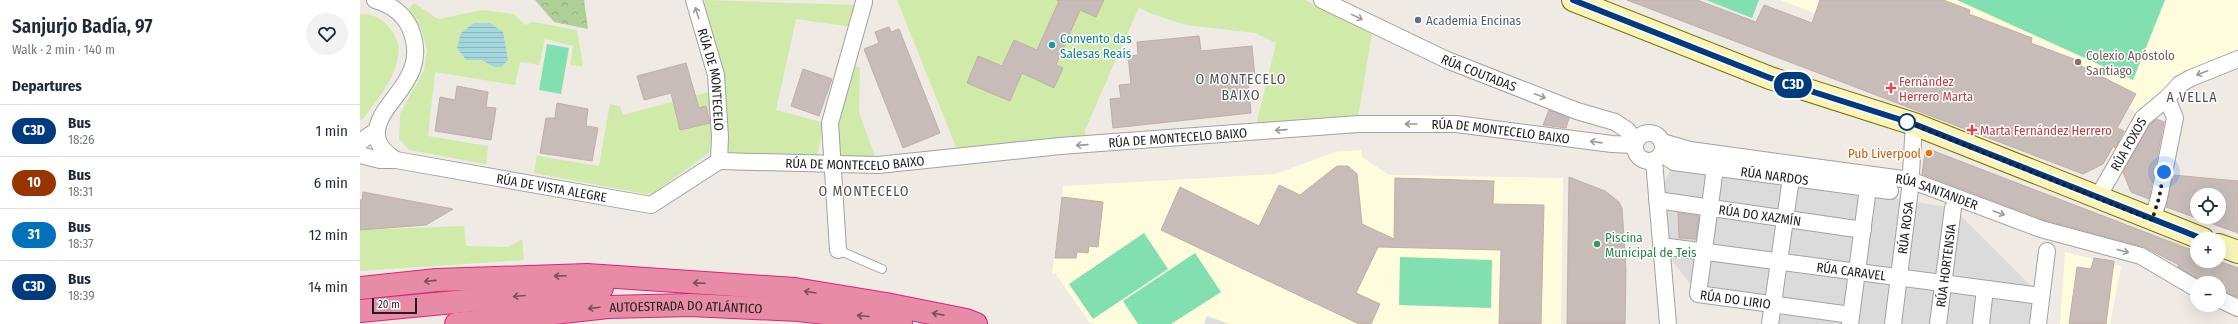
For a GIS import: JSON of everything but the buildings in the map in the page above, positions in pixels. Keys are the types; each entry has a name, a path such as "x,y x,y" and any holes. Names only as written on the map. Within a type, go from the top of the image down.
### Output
{"highway":[{"path":"360,288 437,280 586,275 669,282 794,289 886,304 976,324"},
{"path":"360,311 669,282"},
{"name":"AUTOESTRADA DO ATLÁNTICO","path":"456,324 608,307 690,306 799,310 879,318 916,324"}],"main road":[{"path":"1573,0 1770,78 1914,124 2190,234"},
{"path":"2226,248 2238,252"}],"street":[{"path":"360,154 378,137 385,113 412,71 415,47 408,23 399,12 375,0"},
{"name":"RÚA DE MONTECELO","path":"694,0 716,75 719,161"},
{"name":"RÚA COUTADAS","path":"1322,0 1447,60 1577,111 1615,122 1626,130 1635,143"},
{"path":"838,250 831,164 830,123 864,2"},
{"name":"RÚA FOXOS","path":"2098,197 2143,118 2167,98 2180,84 2191,78 2238,60"},
{"path":"2152,220 2159,198 2174,118 2167,98"},
{"name":"RÚA DE MONTECELO BAIXO","path":"719,161 878,164 1060,146 1358,124 1456,124 1612,144 1635,143"},
{"name":"RÚA ROSA","path":"1894,324 1898,277 1910,180 1914,124"},
{"path":"1660,152 1649,162 1640,159 1636,154 1635,143 1642,134 1649,132 1660,137 1660,152 1657,200 1668,324"},
{"path":"360,142 378,137"},
{"path":"378,137 384,150 396,160"},
{"name":"RÚA SANTANDER","path":"1660,152 1690,150 1910,180 2041,229 2141,256 2190,285"},
{"name":"RÚA NARDOS","path":"1660,152 1674,162 1890,191"},
{"name":"RÚA DE VISTA ALEGRE","path":"360,154 380,160 396,160 651,205 719,161"},
{"name":"RÚA DO LIRIO","path":"1715,168 1698,294 1774,304 1851,319"},
{"path":"1770,324 1791,178"},
{"path":"1851,319 1868,188"},
{"name":"RÚA DO XAZMÍN","path":"1657,200 1863,230"},
{"name":"RÚA HORTENSIA","path":"1938,324 1953,208"},
{"name":"RÚA CARAVEL","path":"1661,246 2041,296"},
{"path":"2038,324 2047,251"},
{"path":"1981,324 1985,289"},
{"path":"2226,302 2238,308"}],"lane":[{"path":"838,250 882,269"}],"shaded area":[{"name":"Colexio Apóstolo Santiago","path":"1780,0 2238,0 2238,51 2182,74 2137,114 2129,108 2123,118 2083,103 2060,106"},
{"path":"1361,150 1362,157 1389,175 1563,178 1561,324 1094,324 1089,322 1055,273 1052,275 1063,186 1275,174 1335,152"},
{"path":"1674,162 1953,208 2041,296 2038,324 1770,324 1773,304 1698,294 1661,246 1657,200"},
{"path":"2065,252 2121,266 2110,324 2060,324"},
{"path":"1207,316 1229,324 1204,324"}],"green space":[{"path":"535,0 584,0 588,29 554,22"},
{"path":"704,0 857,5 852,27 796,19 776,110 825,123 816,159 726,155 722,73"},
{"path":"897,0 1305,0 1372,33 1358,118 1256,125 1276,43 1255,33 1186,25 1147,12 1139,7 1085,130 1086,139 958,152"},
{"path":"1706,0 1759,0 1752,18"},
{"path":"1957,0 2165,0 2133,80"},
{"path":"414,3 438,19 483,10 514,14 525,25 533,22 577,30 583,66 570,65 573,46 545,39 539,65 520,62 515,85 435,72 428,136 488,146 486,164 409,150 399,139 400,114 424,70 427,50 422,31 409,9"},
{"path":"360,14 372,15 384,22 395,36 398,49 397,61 393,74 379,98 363,119 360,120"},
{"path":"547,44 569,48 561,94 539,90"},
{"path":"855,66 860,68 859,112 876,159 836,159 835,129"},
{"path":"709,92 712,138 709,153 653,193 646,194 534,173 537,156 599,166 610,104 620,106 623,115"},
{"path":"464,226 466,246 508,247 522,239 524,260 360,271 360,230"},
{"path":"1144,233 1168,269 1093,319 1069,284"},
{"path":"1195,253 1221,292 1171,324 1138,324 1123,301"},
{"path":"1400,257 1492,260 1491,308 1399,305"}],"water":[{"path":"474,23 490,23 503,32 508,60 501,67 494,67 482,60 466,60 457,48 461,33"}],"bus line":[{"name":"C3D","path":"1573,0 1770,78 1914,124 2190,234"}],"place":[{"name":"Academia Encinas","path":"1418,20"},
{"name":"Convento das Salesas Reais","path":"1052,45"},
{"name":"Colexio Apóstolo Santiago","path":"2078,62"},
{"name":"Fernández Herrero Marta","path":"1891,88"},
{"name":"Marta Fernández Herrero","path":"1972,130"},
{"name":"Pub Liverpool","path":"1929,153"},
{"name":"Piscina Municipal de Teis","path":"1597,244"}],"district":[{"name":"O MONTECELO BAIXO","path":"1241,88"},
{"name":"A VELLA","path":"2192,97"},
{"name":"O MONTECELO","path":"864,191"}],"route":[{"path":"1907,122 1902,120 2098,197 2152,220 2159,198 2164,172"}]}
